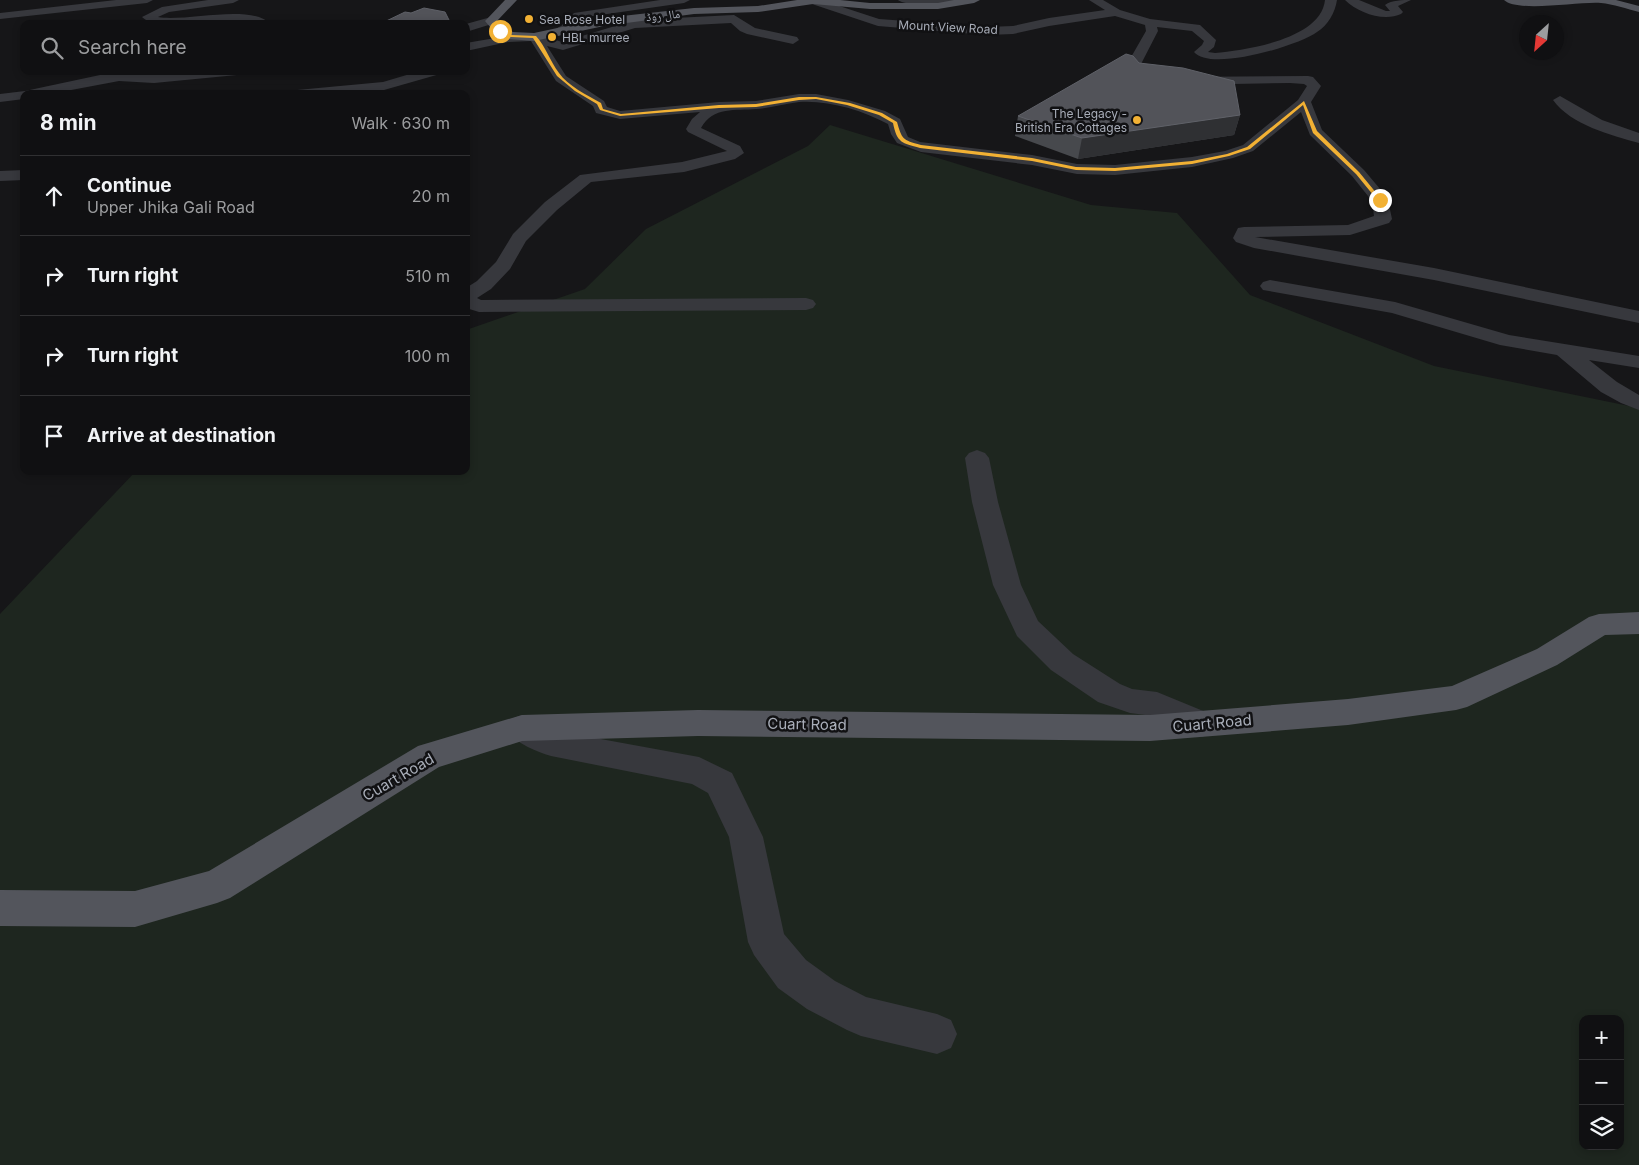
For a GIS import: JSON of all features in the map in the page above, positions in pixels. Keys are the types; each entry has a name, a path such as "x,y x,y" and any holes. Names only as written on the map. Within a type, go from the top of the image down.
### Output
{"main road":[{"path":"491,21 511,0"},
{"path":"1510,0 1531,3 1597,0"},
{"path":"1602,0 1639,9"},
{"name":"مال روڈ","path":"491,21 500,31 511,36 534,37 613,21 694,11 758,9 818,2 870,6 929,6 970,1"},
{"name":"Cuart Road","path":"0,908 135,909 216,886 429,756 522,728 698,723 1150,728 1348,712 1456,698 1547,657 1599,625 1639,623"}],"street":[{"path":"0,16 147,0"},
{"path":"152,20 148,17 150,14 166,9 233,0"},
{"path":"558,32 567,26 584,22 578,15 684,0"},
{"name":"مال روڈ","path":"818,2 848,3 871,0"},
{"name":"مال روڈ","path":"904,0 928,2 970,1"},
{"path":"1095,0 1116,12 1147,22 1196,28 1210,40 1208,47 1200,52 1206,56 1226,56 1276,44 1312,30 1325,19 1331,0"},
{"path":"1351,0 1378,13 1390,15 1397,12 1391,5 1405,0"},
{"name":"Mount View Road","path":"818,2 878,22 979,31 1013,30 1049,22 1116,12"},
{"path":"180,20 227,17 254,20"},
{"path":"470,46 534,37 547,40 556,46 563,46 635,24 734,19 744,28 751,31 794,40"},
{"path":"470,27 491,21"},
{"path":"534,37 540,43 558,75 576,90 599,104 601,110 620,115 719,106 756,105 799,98 816,98 848,104 880,114 895,122 898,136 905,142 920,147 1032,160 1076,169 1115,170 1192,162 1228,155 1248,148 1304,102 1314,86 1308,80 1290,79 1179,82 1140,77 1133,66 1152,31 1151,23 1147,22"},
{"path":"470,57 534,37"},
{"path":"48,90 100,79 154,79 196,75"},
{"path":"340,90 384,86 424,75"},
{"path":"396,90 413,84 428,75"},
{"path":"0,98 20,96"},
{"path":"1560,100 1576,114 1623,134 1639,138"},
{"path":"1304,102 1315,132 1358,173 1380,200 1383,219 1350,230 1244,232 1242,238 1254,243 1277,248 1434,274 1639,316"},
{"path":"470,296 503,266 519,238 550,206 586,178 684,167 736,153 735,149 693,129 700,119 719,106"},
{"path":"0,176 20,174"},
{"path":"1270,286 1395,308 1507,341 1639,362"},
{"path":"470,301 479,306 806,304"},
{"path":"1565,351 1608,387 1621,396 1639,403"},
{"path":"977,458 985,502 1007,585 1027,628 1062,662 1109,693 1130,701 1157,704 1202,724"},
{"path":"522,728 551,742 699,771 720,783 746,837 767,942 792,974 822,995 861,1016 937,1034"}],"shaded area":[{"path":"830,125 1091,205 1177,213 1250,295 1434,366 1639,408 1639,1165 0,1165 0,614 132,475 470,475 470,329 585,289 646,229 808,146"}],"building":[{"path":"424,8 445,12 449,20 388,20 405,12 411,13"},
{"name":"The Legacy - British Era Cottages","path":"1126,54 1133,56 1139,63 1183,68 1234,81 1240,115 1082,138 1018,116"}],"place":[{"name":"Sea Rose Hotel","path":"529,19"},
{"name":"HBL murree","path":"552,37"},
{"name":"The Legacy - British Era Cottages","path":"1137,120"}],"route":[{"path":"500,31 511,36 534,37 540,43 558,75 576,90 599,104 601,110 620,115 719,106 756,105 799,98 816,98 848,104 880,114 895,122 898,136 905,142 920,147 1032,160 1076,169 1115,170 1149,167 1192,162 1228,155 1248,148 1304,102 1315,132 1358,173 1380,200"}]}
